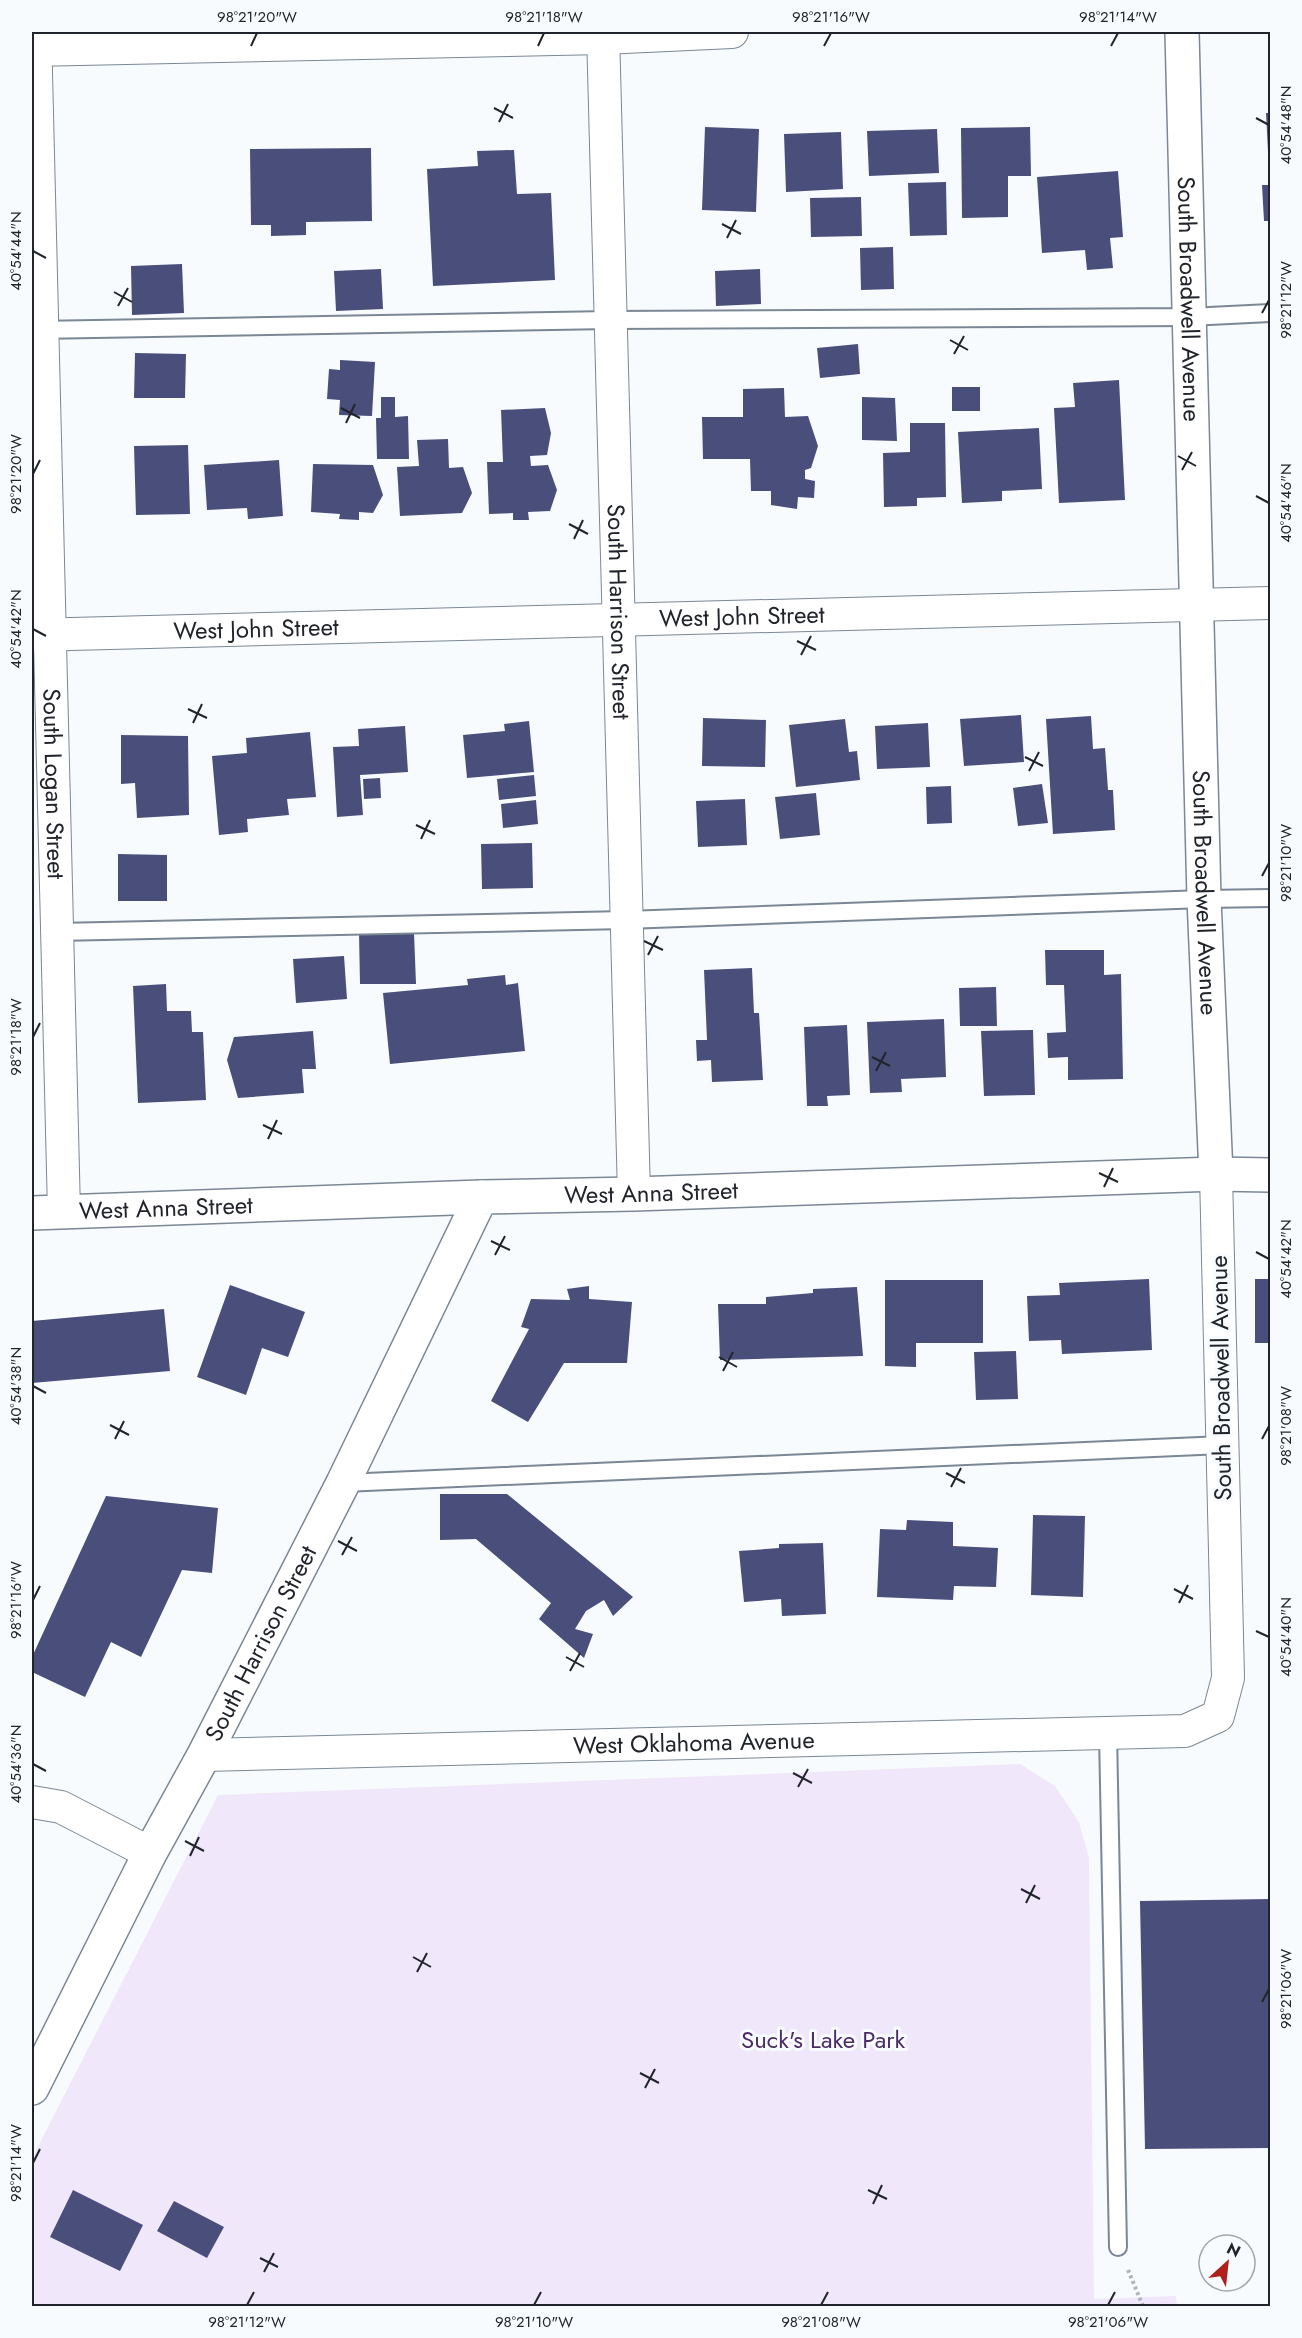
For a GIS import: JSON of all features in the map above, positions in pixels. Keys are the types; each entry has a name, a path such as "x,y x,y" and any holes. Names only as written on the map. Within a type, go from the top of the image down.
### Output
{"main road":[{"name":"South Broadwell Avenue","path":"1182,32 1204,899 1216,1174"},
{"name":"West Anna Street","path":"32,1213 481,1197 1270,1174"},
{"name":"South Harrison Street","path":"32,2088 150,1853 204,1755 343,1483 481,1197"}],"street":[{"path":"34,44 732,32"},
{"name":"South Harrison Street","path":"603,34 634,1194"},
{"name":"South Logan Street","path":"34,44 41,635 57,932 64,1212"},
{"name":"West John Street","path":"41,635 1270,603"},
{"name":"South Broadwell Avenue","path":"1185,1731 1218,1716 1228,1678 1216,1174"},
{"name":"West Oklahoma Avenue","path":"204,1755 1185,1731"},
{"path":"32,1802 60,1807 150,1853"}],"lane":[{"path":"37,330 610,320 1190,317 1270,314"},
{"path":"57,932 626,920 1270,898"},
{"path":"343,1483 1223,1445"},
{"path":"1108,1733 1118,2247"}],"path":[{"path":"1118,2247 1143,2307"}],"green space":[{"name":"Suck's Lake Park","path":"1020,1764 1055,1786 1079,1822 1089,1858 1094,2299 1176,2296 1177,2306 32,2306 32,2158 218,1795"}],"building":[{"path":"1266,113 1270,113 1270,171 1269,171"},
{"path":"705,127 759,129 756,212 702,210"},
{"path":"1030,127 1031,176 1008,176 1008,217 962,218 961,128"},
{"path":"937,129 939,173 869,176 867,131"},
{"path":"841,132 843,189 786,192 784,134"},
{"path":"371,148 372,221 306,222 306,235 271,236 271,225 251,225 250,149"},
{"path":"514,150 517,194 551,193 555,280 433,286 427,169 478,166 477,151"},
{"path":"1118,171 1123,237 1110,238 1113,268 1087,270 1085,250 1042,253 1037,177"},
{"path":"946,182 947,235 910,236 908,183"},
{"path":"1262,185 1270,185 1270,221 1264,221"},
{"path":"861,197 862,236 811,237 810,198"},
{"path":"893,247 894,289 861,290 860,248"},
{"path":"182,264 184,313 132,315 131,266"},
{"path":"381,269 383,309 336,311 334,271"},
{"path":"760,269 761,304 716,306 715,271"},
{"path":"858,344 860,374 820,378 817,348"},
{"path":"135,353 186,354 185,398 134,398"},
{"path":"340,360 375,362 372,416 339,415 340,400 327,399 329,369 340,370"},
{"path":"1119,380 1125,500 1059,503 1054,408 1075,407 1073,383"},
{"path":"952,387 980,387 980,411 952,411"},
{"path":"784,388 785,417 808,416 818,446 811,468 805,470 805,479 815,481 814,498 798,497 797,509 771,505 771,491 751,491 750,459 703,459 702,417 743,417 743,389"},
{"path":"381,397 395,397 395,417 408,416 409,459 377,459 376,418 381,418"},
{"path":"862,397 895,398 897,441 862,440"},
{"path":"545,408 551,433 547,455 530,456 531,466 548,465 557,490 550,511 528,512 529,520 513,520 513,513 489,514 487,462 503,462 501,410"},
{"path":"910,423 945,423 946,497 917,498 917,506 884,507 883,453 910,452"},
{"path":"1039,428 1042,489 1002,491 1002,501 962,503 958,432"},
{"path":"448,439 449,468 463,467 472,493 462,513 400,516 397,467 419,466 417,440"},
{"path":"188,445 190,514 136,515 134,446"},
{"path":"279,460 283,516 248,519 247,508 207,510 204,465"},
{"path":"313,464 373,465 383,495 373,513 359,512 359,520 339,519 340,514 311,512"},
{"path":"1021,715 1024,762 964,766 960,719"},
{"path":"1091,716 1093,749 1105,748 1108,790 1113,790 1115,830 1053,834 1046,719"},
{"path":"703,718 766,720 765,767 702,766"},
{"path":"845,719 849,752 857,751 860,780 796,787 789,725"},
{"path":"529,721 534,772 467,778 463,735 505,731 504,724"},
{"path":"928,723 930,767 877,769 875,726"},
{"path":"405,726 408,772 360,775 363,815 337,817 333,747 359,746 358,729"},
{"path":"310,732 316,797 287,799 289,815 247,819 248,832 219,835 212,756 247,753 246,738"},
{"path":"121,735 188,736 189,815 137,818 135,783 121,784"},
{"path":"534,775 536,796 499,800 497,779"},
{"path":"380,778 381,798 364,799 363,779"},
{"path":"1042,784 1048,823 1018,826 1013,788"},
{"path":"951,786 952,823 927,824 926,787"},
{"path":"816,793 820,835 780,839 775,797"},
{"path":"745,799 747,845 698,847 696,801"},
{"path":"536,800 538,824 503,828 501,804"},
{"path":"532,843 533,888 482,889 481,844"},
{"path":"118,854 167,855 167,901 118,901"},
{"path":"359,933 414,933 416,984 360,984"},
{"path":"1045,950 1104,950 1104,975 1121,974 1123,1079 1068,1080 1068,1057 1048,1058 1047,1033 1066,1032 1064,985 1046,985"},
{"path":"344,956 347,999 296,1003 293,959"},
{"path":"752,968 754,1013 759,1013 763,1080 712,1082 711,1060 697,1061 696,1040 707,1040 704,970"},
{"path":"505,975 506,985 518,983 525,1051 390,1064 383,993 468,985 467,979"},
{"path":"166,984 167,1011 191,1011 192,1032 203,1032 206,1100 138,1103 133,986"},
{"path":"996,987 997,1026 960,1026 959,988"},
{"path":"944,1019 946,1077 901,1079 902,1092 870,1093 867,1022"},
{"path":"847,1025 850,1095 827,1096 828,1106 807,1106 804,1027"},
{"path":"1033,1030 1035,1095 984,1096 981,1031"},
{"path":"313,1031 316,1069 302,1069 304,1093 238,1098 227,1060 234,1037"},
{"path":"1149,1279 1152,1350 1062,1354 1061,1340 1029,1341 1027,1296 1060,1295 1059,1283"},
{"path":"1255,1279 1270,1279 1270,1343 1255,1343"},
{"path":"885,1280 983,1280 983,1343 916,1343 916,1367 885,1366"},
{"path":"230,1285 305,1312 288,1357 262,1348 246,1395 197,1377"},
{"path":"589,1286 589,1299 632,1302 627,1363 564,1363 528,1422 491,1401 529,1329 521,1327 531,1299 570,1300 567,1289"},
{"path":"857,1287 863,1356 720,1360 718,1304 766,1304 766,1297 813,1293 813,1289"},
{"path":"164,1309 170,1371 32,1383 32,1321"},
{"path":"1016,1351 1018,1399 976,1400 974,1352"},
{"path":"440,1494 507,1494 633,1597 613,1616 604,1600 586,1611 575,1629 593,1634 584,1658 539,1619 551,1603 476,1539 440,1540"},
{"path":"106,1496 218,1508 212,1573 182,1570 141,1657 111,1642 85,1697 32,1672 32,1657"},
{"path":"1033,1515 1085,1516 1083,1597 1031,1595"},
{"path":"907,1520 953,1522 953,1546 998,1548 996,1587 954,1586 953,1600 877,1597 880,1529 906,1530"},
{"path":"823,1543 826,1614 782,1616 781,1599 744,1602 739,1551 779,1548 779,1544"},
{"path":"1270,1899 1270,2148 1145,2149 1140,1901"},
{"path":"73,2190 143,2225 120,2271 50,2237"},
{"path":"174,2201 224,2227 207,2258 157,2231"}]}
